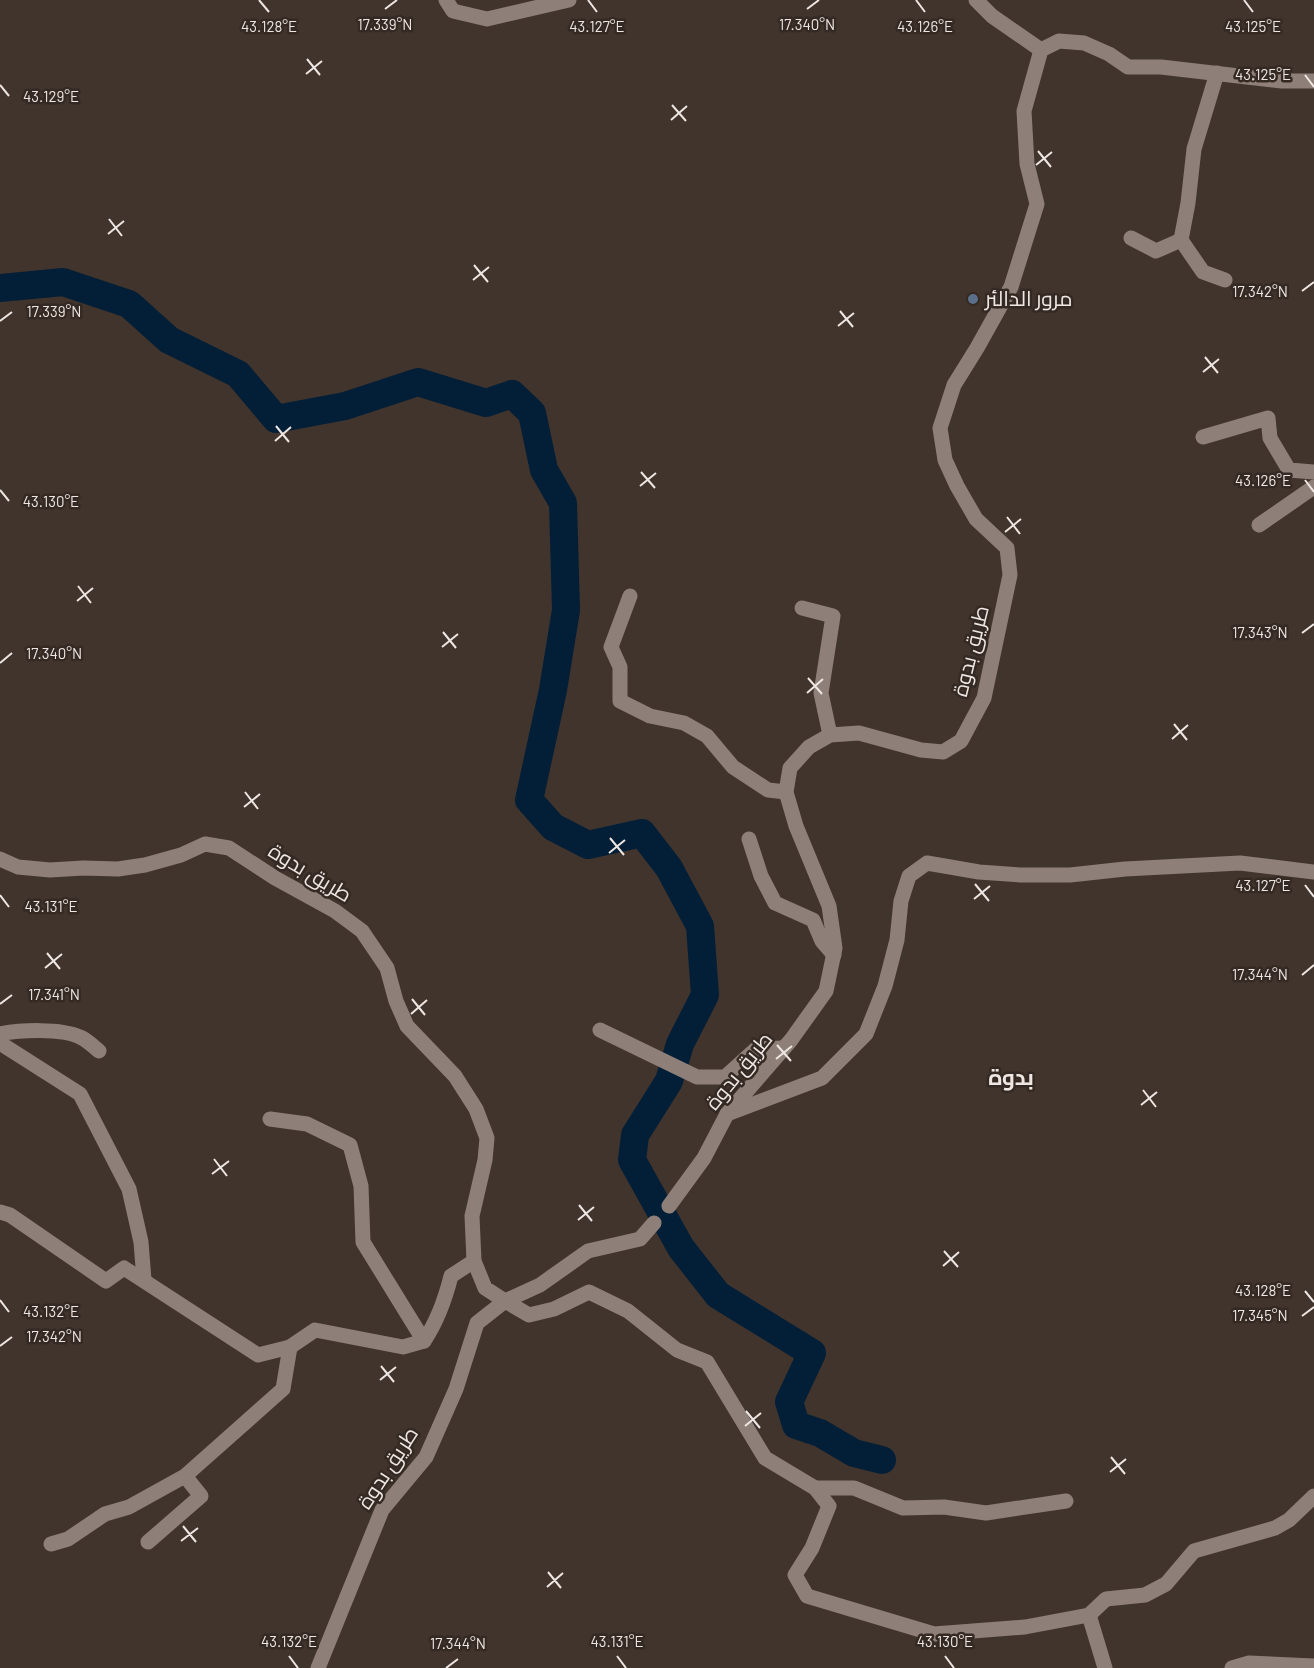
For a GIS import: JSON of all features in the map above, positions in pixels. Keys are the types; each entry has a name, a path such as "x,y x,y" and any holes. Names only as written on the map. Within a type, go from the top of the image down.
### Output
{"street":[{"path":"446,0 453,11 487,19 569,0"},
{"path":"976,0 992,16 1041,50 1059,41 1084,43 1108,54 1128,67 1161,67 1282,81 1314,81"},
{"name":"طريق بدوة","path":"318,1668 382,1510 426,1457 456,1389 477,1323 505,1301 540,1286 588,1251 640,1239 669,1206 704,1158 727,1114 784,1048 826,991 835,948 829,906 796,826 786,792 790,768 809,747 830,735 859,733 921,750 944,752 961,741 984,698 1010,575 1007,548 976,519 957,486 945,460 940,428 954,385 1011,287 1037,204 1027,164 1024,111 1041,50"},
{"path":"1217,73 1194,149 1181,240 1203,272 1225,280"},
{"path":"1131,238 1156,250 1181,240"},
{"path":"1203,437 1268,418 1270,438 1289,470 1314,472"},
{"path":"1259,525 1314,487"},
{"path":"630,596 611,647 620,667 620,701 650,716 684,723 707,735 734,767 768,790 786,792"},
{"path":"802,608 833,616 820,693 830,735"},
{"path":"749,839 761,876 776,903 813,920 822,941 834,955"},
{"name":"طريق بدوة","path":"0,859 18,867 50,870 118,869 145,865 181,855 205,844 229,848 275,879 335,911 362,931 387,968 396,1001 407,1026 455,1076 476,1109 487,1138 485,1160 472,1216 474,1261 485,1287 505,1301"},
{"path":"727,1114 822,1078 866,1034 885,986 897,940 901,902 909,876 927,862 979,872 1020,875 1070,875 1125,869 1240,863 1314,872"},
{"path":"600,1030 697,1077 726,1077 756,1049 784,1048"},
{"path":"0,1034 12,1031 61,1032 80,1037 99,1051"},
{"path":"0,1043 80,1094 129,1189 141,1242 144,1280"},
{"path":"270,1119 307,1124 350,1145 361,1186 363,1242 424,1341"},
{"path":"0,1212 10,1215 106,1281 124,1268 258,1355 290,1347 315,1330 403,1347 424,1341 436,1323 446,1300 451,1276 474,1261"},
{"path":"505,1301 529,1315 554,1309 589,1292 628,1311 676,1350 707,1362 765,1458 815,1488 829,1506 812,1548 795,1575 807,1596 934,1634 1025,1627 1089,1615 1106,1599 1145,1595 1166,1584 1194,1551 1275,1528 1289,1520 1314,1496"},
{"path":"51,1544 68,1539 105,1514 129,1507 185,1476 283,1389 290,1347"},
{"path":"148,1542 201,1496 185,1476"},
{"path":"815,1488 854,1488 903,1508 944,1507 986,1513 1066,1501"},
{"path":"1089,1615 1105,1668"},
{"path":"1232,1668 1249,1663 1314,1666"}],"waterway":[{"path":"0,288 63,282 129,304 169,340 238,374 276,419 345,406 418,382 486,403 512,394 532,413 544,470 563,503 566,610 553,690 529,800 553,827 588,845 642,833 669,868 700,926 705,995 680,1044 669,1081 635,1135 632,1160 681,1248 718,1295 812,1353 789,1402 796,1425 820,1433 854,1453 882,1460"}],"place":[{"name":"مرور الدالئر","path":"973,299"}],"district":[{"name":"بدوة","path":"1011,1077"}]}
